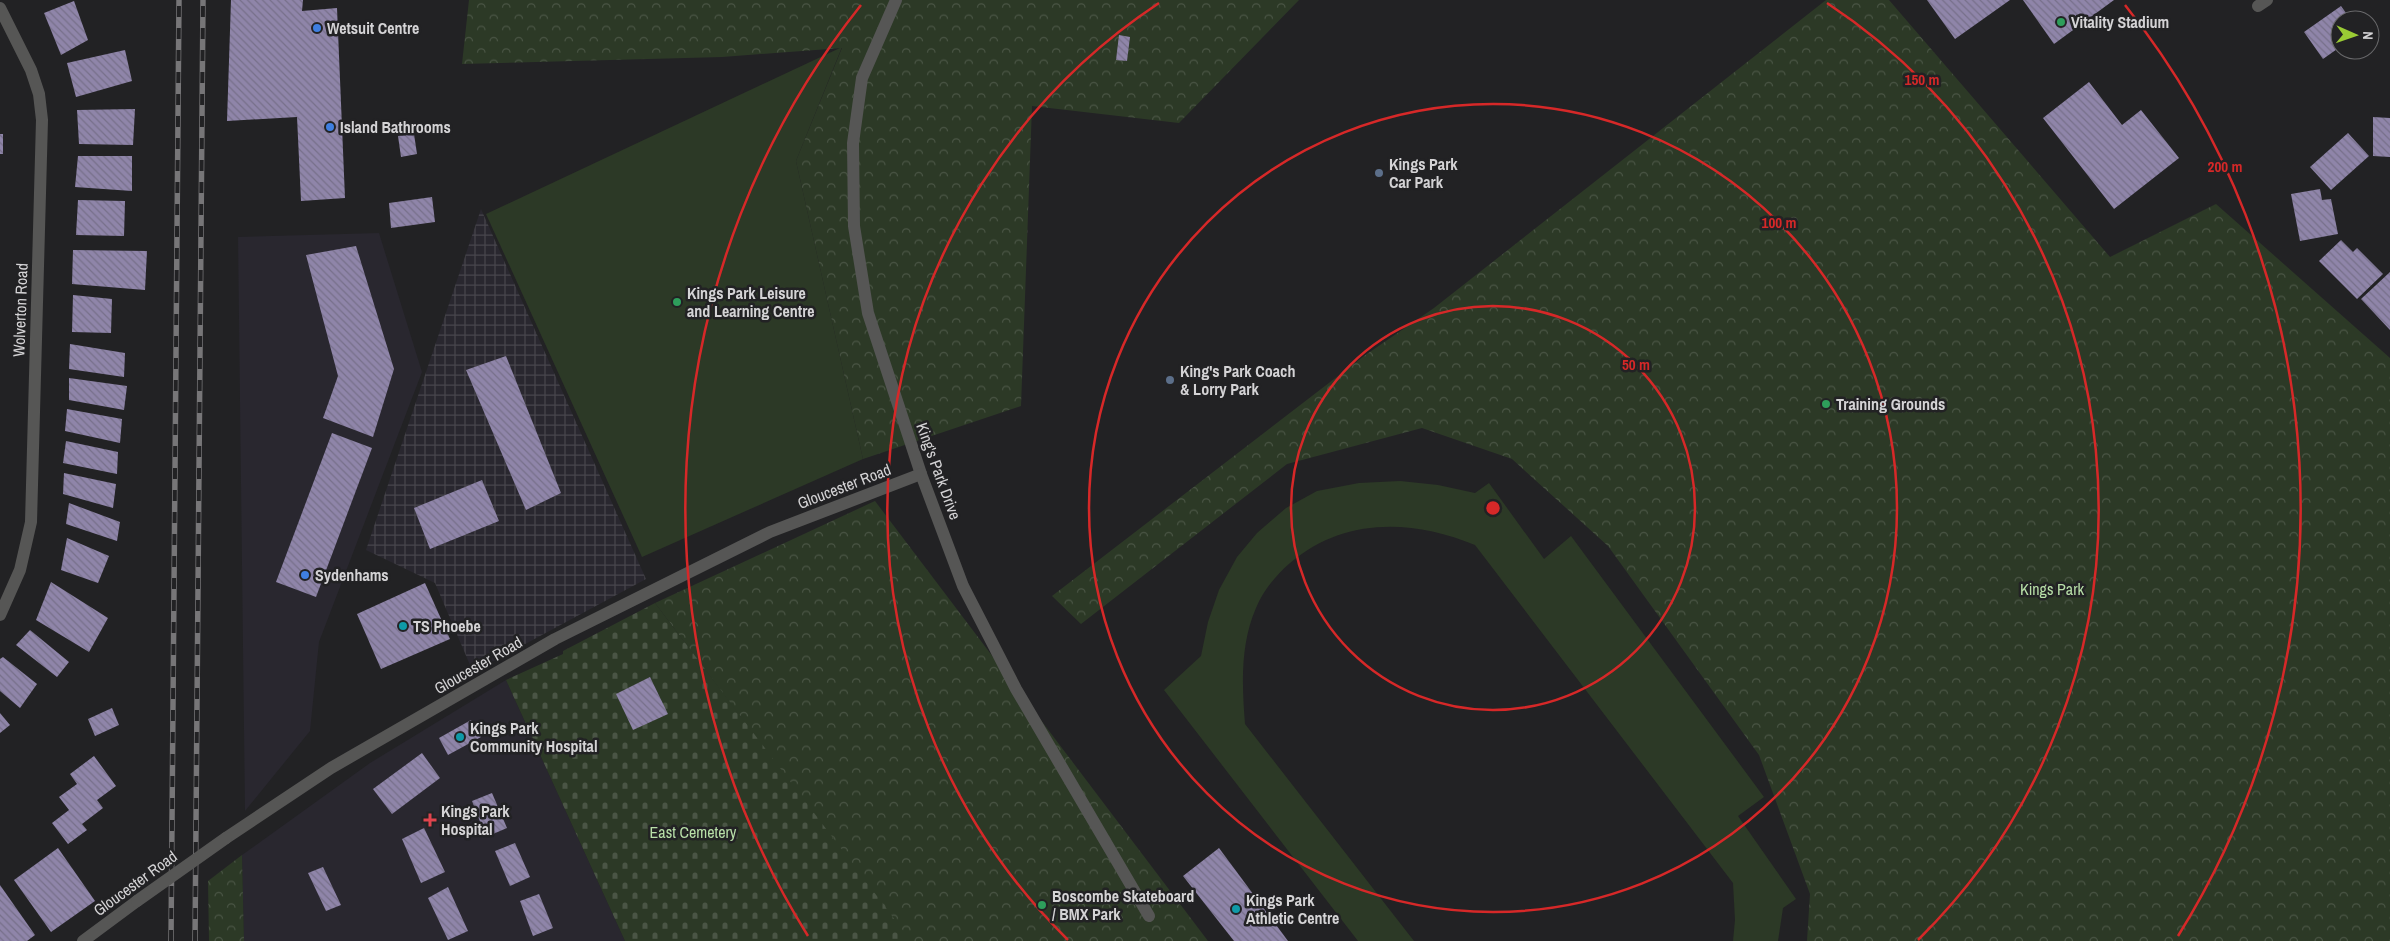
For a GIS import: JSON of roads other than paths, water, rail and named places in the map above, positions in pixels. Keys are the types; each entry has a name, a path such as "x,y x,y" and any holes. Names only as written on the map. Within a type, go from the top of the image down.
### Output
{"street":[{"name":"King's Park Drive","path":"896,0 862,78 853,143 854,226 868,313 921,474 963,586 1005,667 1071,785 1149,916"},
{"name":"Wolverton Road","path":"0,8 31,70 40,94 42,120 31,522 20,570 0,616"},
{"name":"Gloucester Road","path":"83,941 226,838 331,768 556,639 770,532 921,474"}],"railway":[{"path":"171,941 179,0"},
{"path":"195,941 203,0"}],"place":[{"name":"Vitality Stadium","path":"2061,22"},
{"name":"Wetsuit Centre","path":"317,28"},
{"name":"Island Bathrooms","path":"330,127"},
{"name":"Kings Park Car Park","path":"1379,173"},
{"name":"Kings Park Leisure and Learning Centre","path":"677,302"},
{"name":"King's Park Coach & Lorry Park","path":"1170,380"},
{"name":"Training Grounds","path":"1826,404"},
{"name":"Sydenhams","path":"305,575"},
{"name":"TS Phoebe","path":"403,626"},
{"name":"Kings Park Community Hospital","path":"460,737"},
{"name":"Kings Park Hospital","path":"430,820"},
{"name":"Boscombe Skateboard / BMX Park","path":"1042,905"},
{"name":"Kings Park Athletic Centre","path":"1236,909"}],"park label":[{"name":"Kings Park","path":"2052,589"},
{"name":"East Cemetery","path":"693,832"}]}
